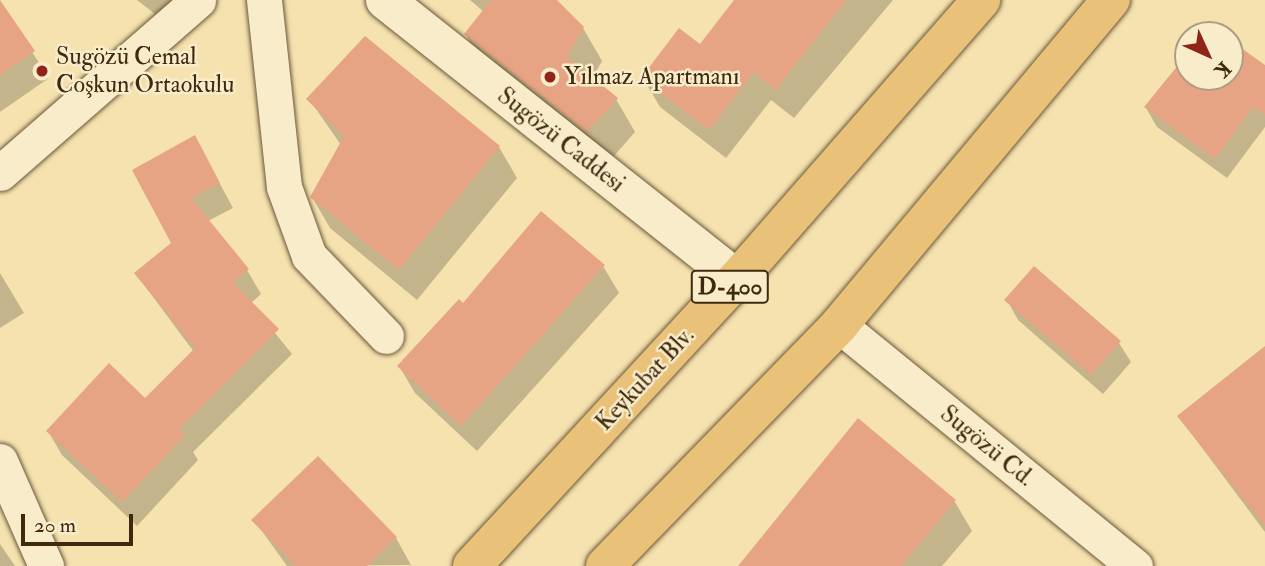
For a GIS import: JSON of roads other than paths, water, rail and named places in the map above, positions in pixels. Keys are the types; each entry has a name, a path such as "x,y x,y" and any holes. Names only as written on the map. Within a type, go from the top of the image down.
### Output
{"highway":[{"name":"Keykubat Blv.","path":"472,566 737,279 981,0"},
{"path":"605,566 839,325 1111,0"}],"street":[{"path":"0,173 198,0"},
{"path":"264,0 284,187 304,245 386,336"},
{"name":"Sugözü Caddesi","path":"385,0 737,279"},
{"name":"Sugözü Cd.","path":"839,325 1135,566"},
{"path":"0,461 46,566"}],"place":[{"name":"Sugözü Cemal Coşkun Ortaokulu","path":"42,71"},
{"name":"Yılmaz Apartmanı","path":"550,77"}]}
